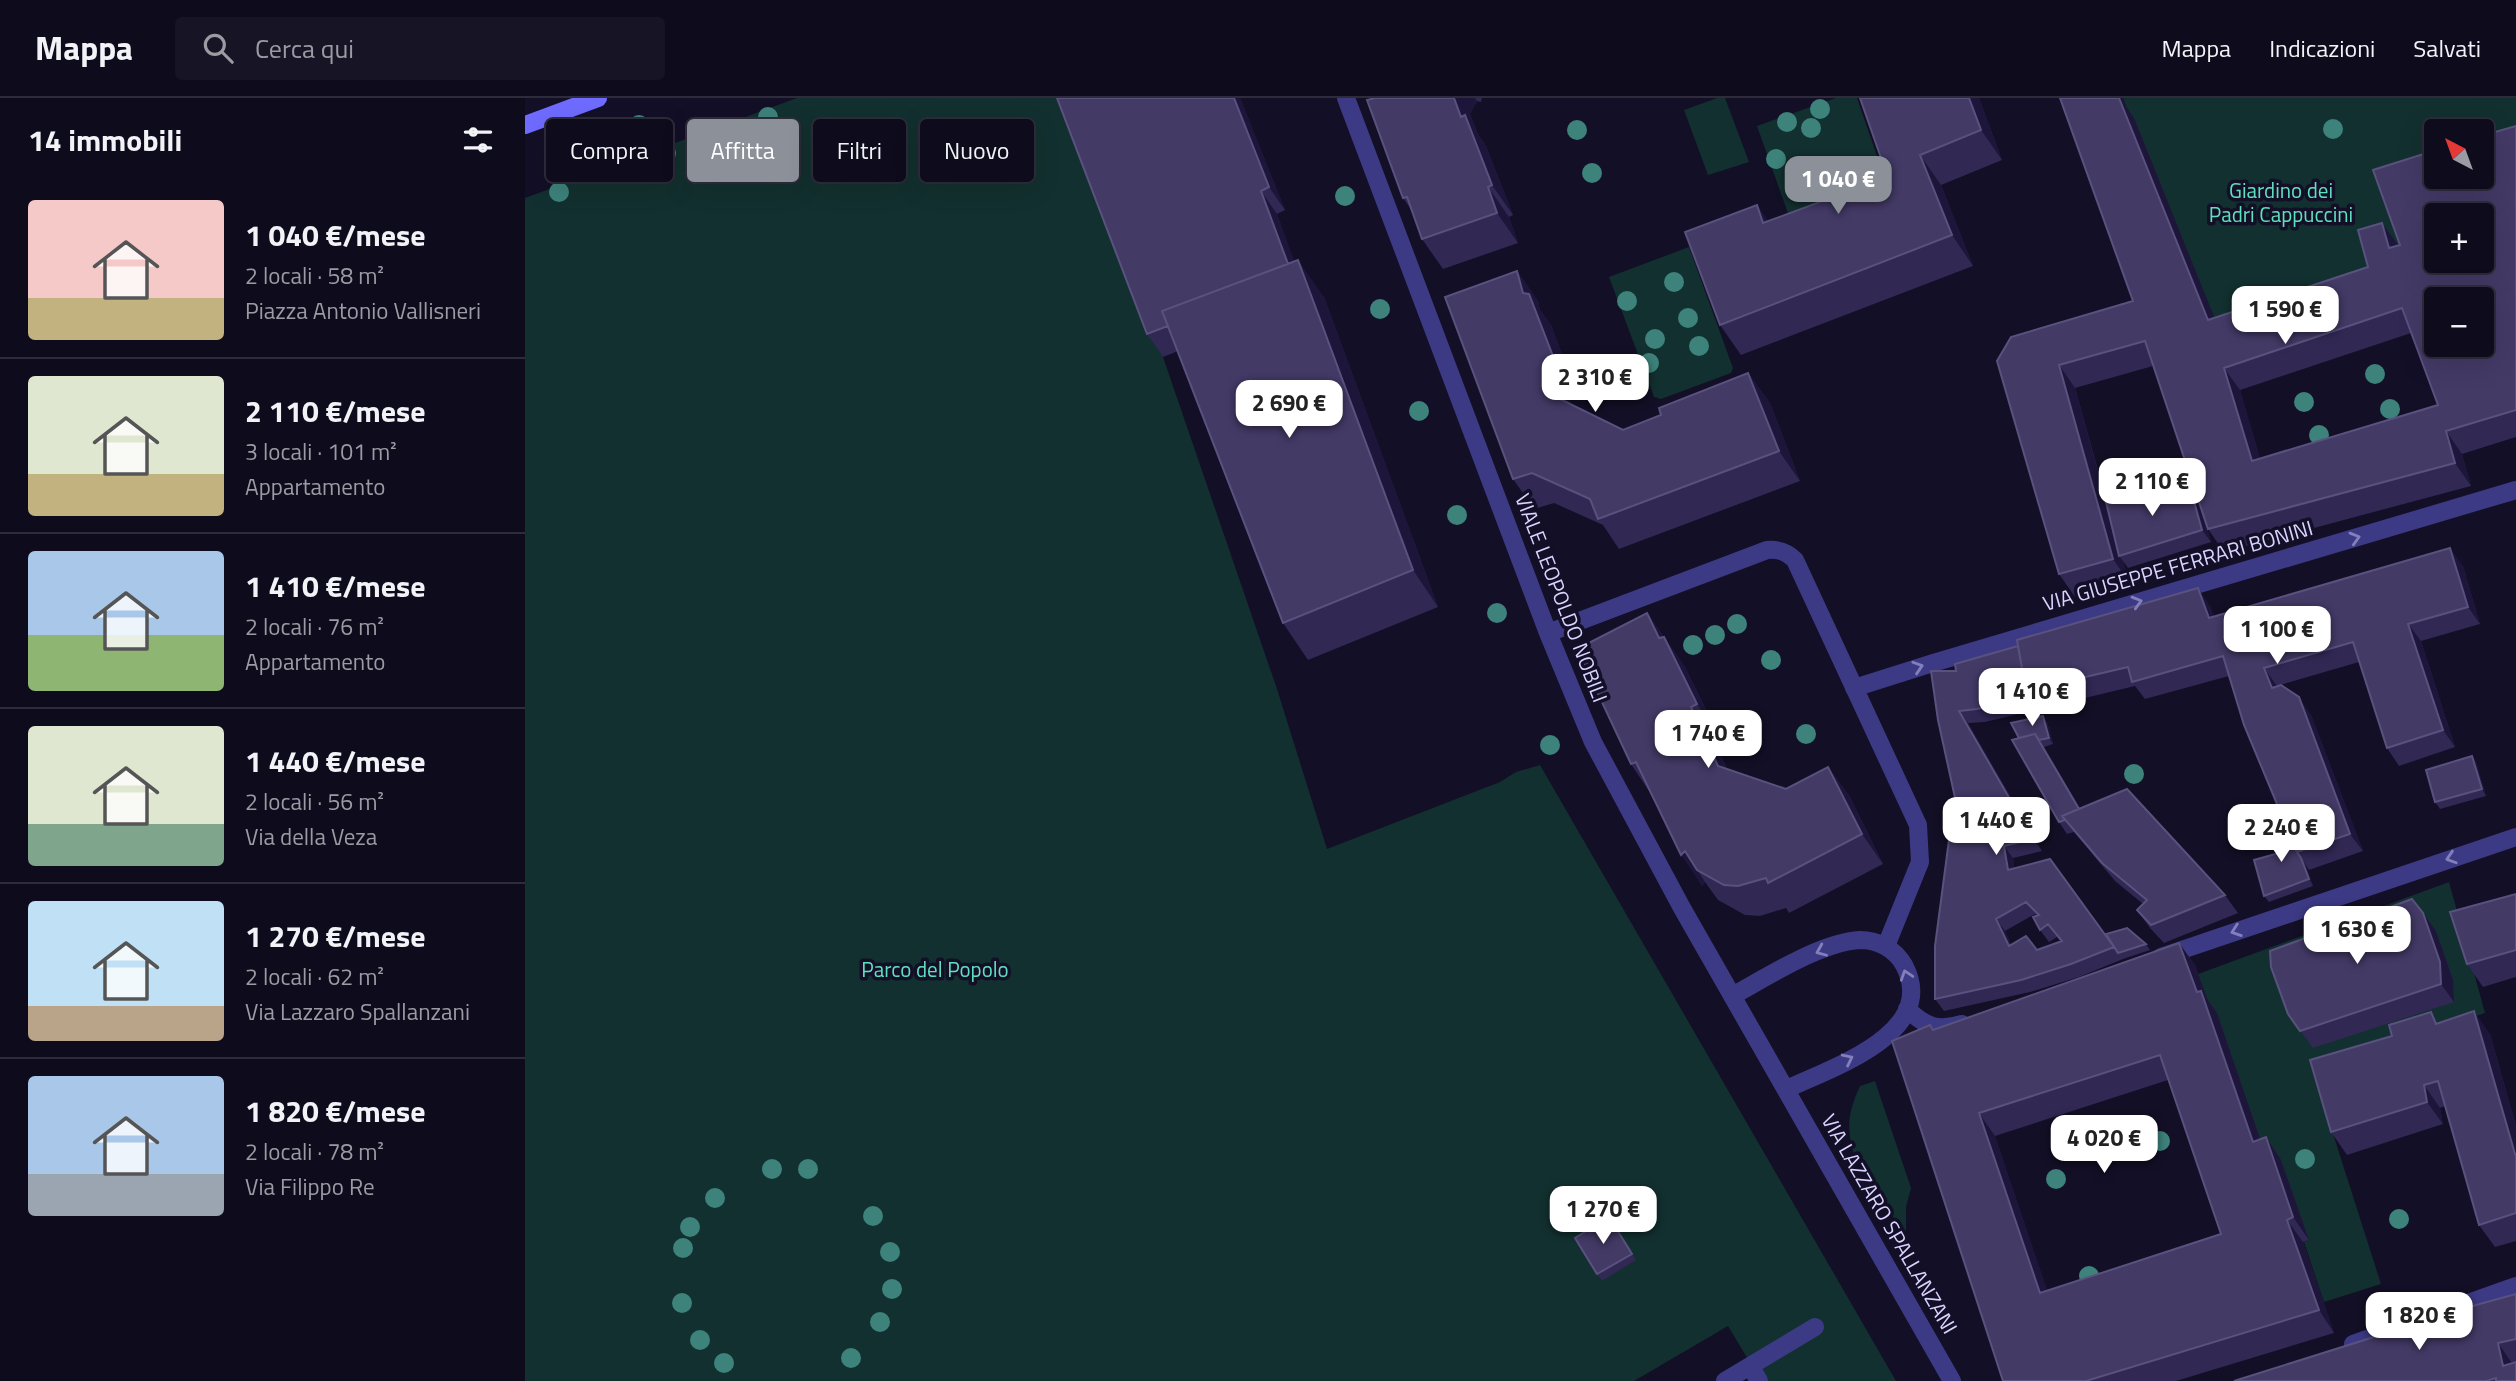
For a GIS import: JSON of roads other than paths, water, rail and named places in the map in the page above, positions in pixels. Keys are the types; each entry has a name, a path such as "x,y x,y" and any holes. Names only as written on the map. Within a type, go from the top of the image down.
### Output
{"main road":[{"path":"525,125 598,98"}],"street":[{"name":"VIALE LEOPOLDO NOBILI","path":"1346,98 1548,633 1597,749 1732,996 1787,1089"},
{"name":"VIA GIUSEPPE FERRARI BONINI","path":"1854,688 2516,491"},
{"path":"1548,633 1767,550 1784,551 1795,560 1918,825 1920,862 1886,946"},
{"path":"2149,962 2516,837"},
{"path":"1732,996 1823,949 1860,940 1876,942 1895,954 1907,975 1910,988 1907,1009 1901,1023 1889,1036 1869,1049 1787,1089"},
{"path":"1907,1009 1922,1023 1938,1028 1983,1018"},
{"name":"VIA LAZZARO SPALLANZANI","path":"1787,1089 1952,1381"},
{"path":"2341,1348 2516,1286"},
{"path":"1725,1381 1755,1373 1815,1327"}],"park label":[{"name":"Giardino dei Padri Cappuccini","path":"2281,203"},
{"name":"Parco del Popolo","path":"935,970"}]}
